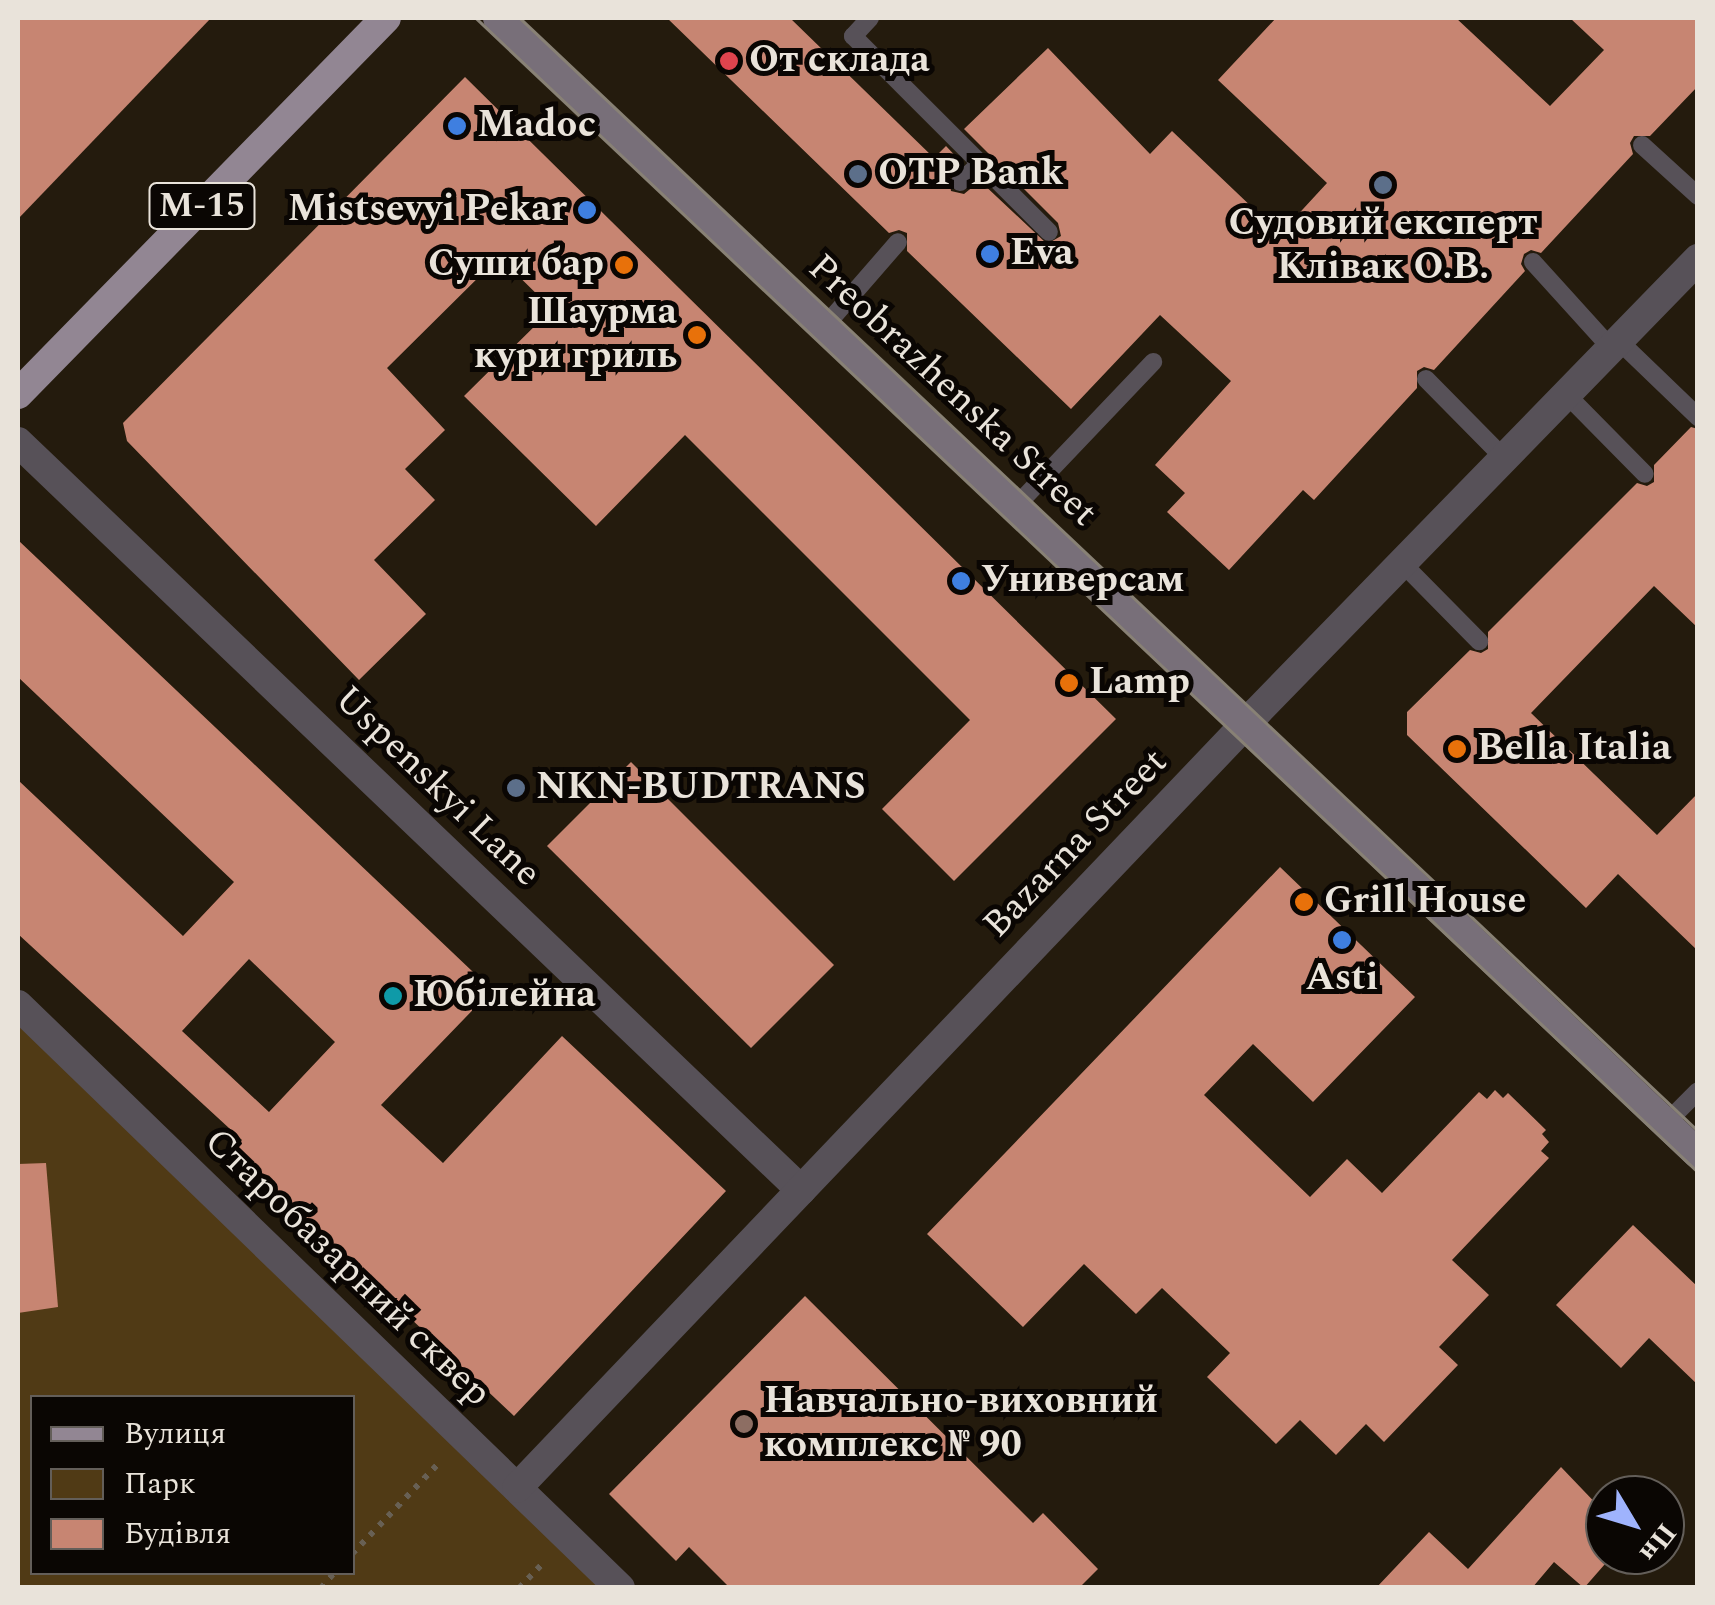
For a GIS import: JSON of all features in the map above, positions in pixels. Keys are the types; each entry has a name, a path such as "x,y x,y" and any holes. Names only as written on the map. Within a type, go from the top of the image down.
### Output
{"main road":[{"name":"М-15","path":"18,394 386,18"},
{"name":"Preobrazhenska Street","path":"498,18 1698,1154"}],"street":[{"name":"Bazarna Street","path":"517,1488 1247,724 1698,259"},
{"name":"Uspenskyi Lane","path":"18,442 801,1190"},
{"name":"Старобазарний сквер","path":"18,1005 620,1588"}],"lane":[{"path":"870,18 852,36 1049,232"},
{"path":"1642,144 1698,196"},
{"path":"960,182 980,163"},
{"path":"824,326 898,242"},
{"path":"1533,262 1614,344 1698,417"},
{"path":"1016,506 1153,362"},
{"path":"1426,379 1504,458"},
{"path":"1566,394 1646,474"},
{"path":"1402,563 1479,641"},
{"path":"1666,1124 1698,1090"}],"path":[{"path":"355,1551 464,1437"}],"green space":[{"path":"18,1005 620,1587 18,1587"}],"building":[{"path":"18,18 211,18 18,219"},
{"path":"667,18 790,18 934,158 946,146 962,163 949,177 951,191 964,194 980,181 1047,244 1061,236 1058,223 964,129 1048,48 1150,154 1172,131 1280,234 1327,183 1218,80 1276,18 1456,18 1550,106 1604,50 1570,18 1698,18 1698,86 1650,136 1634,136 1630,143 1633,154 1541,253 1531,250 1524,254 1521,264 1525,271 1434,370 1424,367 1417,371 1417,388 1314,500 1303,490 1229,570 1167,512 1185,493 1155,465 1231,381 1160,315 1071,409 907,251 907,233 889,233"},
{"path":"465,77 1116,719 954,881 882,809 970,720 685,435 596,526 464,396 552,309 499,257 387,368 445,430 405,469 435,500 374,560 426,614 359,680 127,441 123,423"},
{"path":"1691,427 1698,429 1698,628 1654,586 1531,713 1657,835 1698,793 1698,951 1618,874 1586,908 1407,735 1407,712 1470,650 1481,653 1488,649 1488,632 1637,483 1647,486 1654,482 1654,465"},
{"path":"18,540 492,990 381,1105 443,1163 562,1036 726,1191 514,1416 233,1151 242,1140 18,934 18,780 183,936 234,882 18,677","holes":["249,959 335,1042 269,1112 182,1031"]},
{"path":"631,762 834,965 751,1048 547,846"},
{"path":"1280,867 1415,997 1313,1102 1253,1044 1204,1095 1310,1197 1347,1159 1382,1193 1479,1092 1487,1099 1495,1090 1503,1098 1508,1093 1546,1130 1542,1134 1549,1142 1541,1151 1549,1158 1452,1260 1489,1295 1439,1347 1458,1365 1384,1442 1366,1424 1336,1455 1300,1420 1276,1444 1207,1377 1230,1353 1162,1288 1136,1314 1084,1264 1023,1327 927,1234"},
{"path":"46,1163 58,1307 18,1313 18,1164"},
{"path":"1633,1225 1698,1287 1698,1385 1649,1338 1621,1368 1556,1305"},
{"path":"805,1296 1033,1523 1043,1513 1098,1569 1079,1588 730,1588 689,1547 676,1561 609,1494"},
{"path":"1561,1467 1585,1492 1585,1575 1595,1575 1584,1588 1554,1562 1532,1588 1376,1588 1429,1532 1468,1569"}],"tram line":[{"path":"476,18 1698,1172"},
{"path":"520,18 1698,1131"}],"place":[{"name":"От склада","path":"729,61"},
{"name":"Madoc","path":"457,126"},
{"name":"OTP Bank","path":"858,174"},
{"name":"Судовий експерт Клівак О.В.","path":"1383,185"},
{"name":"Mistsevyi Pekar","path":"587,210"},
{"name":"Eva","path":"990,254"},
{"name":"Суши бар","path":"624,265"},
{"name":"Шаурма кури гриль","path":"697,335"},
{"name":"Универсам","path":"961,581"},
{"name":"Lamp","path":"1069,683"},
{"name":"Bella Italia","path":"1457,749"},
{"name":"NKN-BUDTRANS","path":"516,788"},
{"name":"Grill House","path":"1304,902"},
{"name":"Asti","path":"1342,940"},
{"name":"Юбілейна","path":"393,996"},
{"name":"Навчально-виховний комплекс № 90","path":"744,1424"}]}
